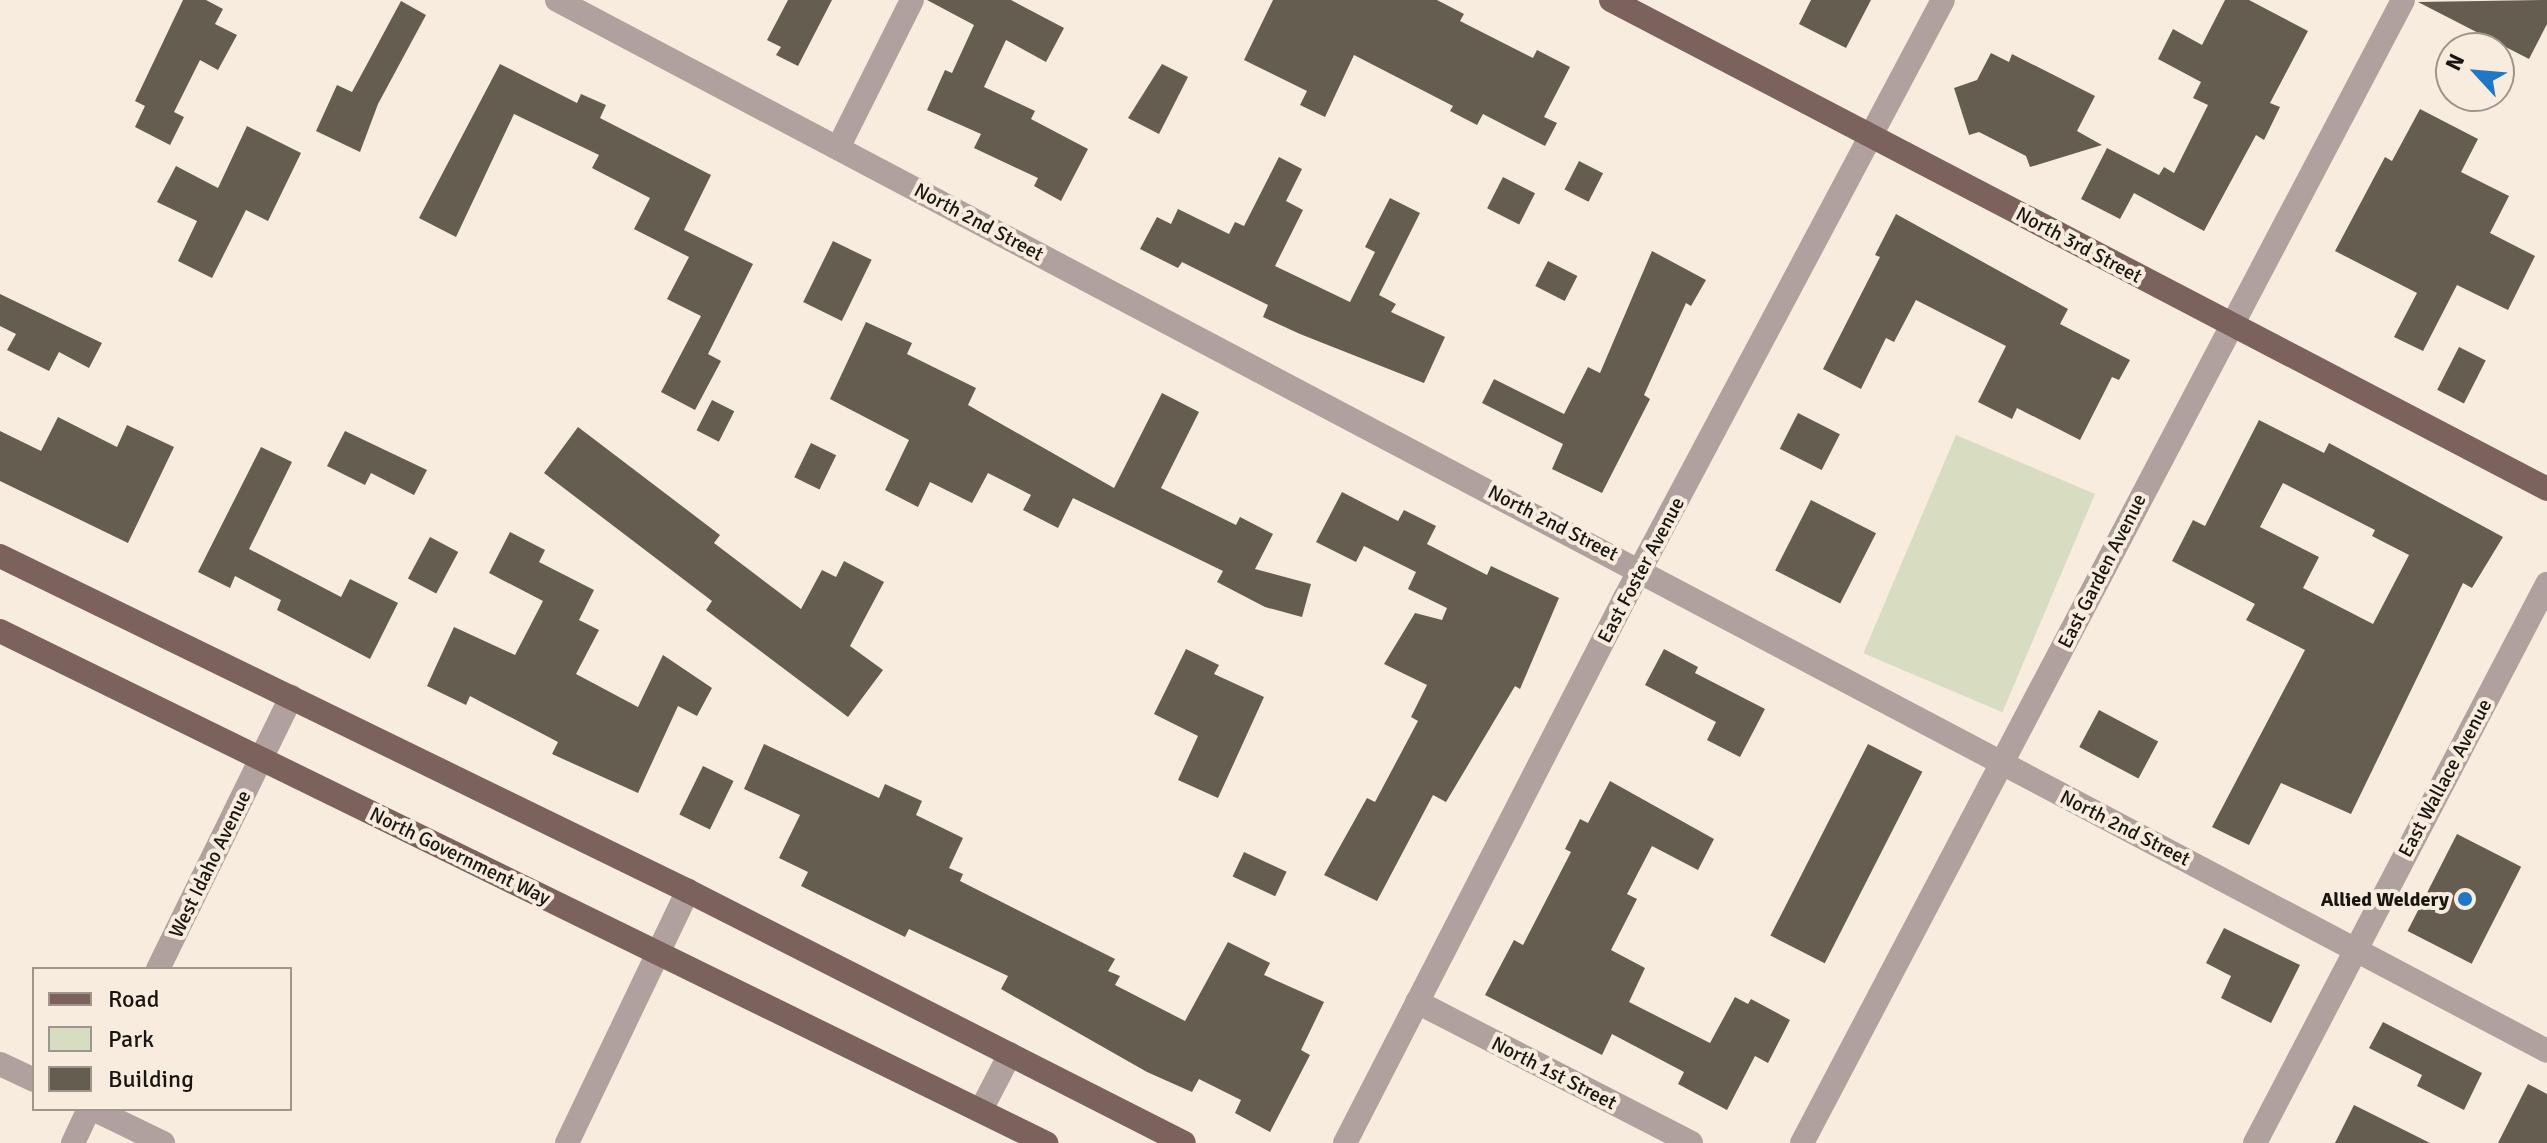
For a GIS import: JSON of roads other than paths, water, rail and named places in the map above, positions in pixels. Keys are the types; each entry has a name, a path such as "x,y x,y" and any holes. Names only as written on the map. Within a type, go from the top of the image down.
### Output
{"main road":[{"name":"North 3rd Street","path":"1611,0 2547,489"},
{"path":"0,556 688,891 1184,1143"},
{"name":"North Government Way","path":"0,631 1046,1143"}],"street":[{"name":"North 2nd Street","path":"557,0 1641,568 2002,766 2547,1051"},
{"path":"838,148 912,0"},
{"name":"East Foster Avenue","path":"1345,1143 1641,568 1943,0"},
{"name":"East Garden Avenue","path":"1802,1143 2403,0"},
{"name":"East Wallace Avenue","path":"2255,1143 2547,584"},
{"path":"261,759 291,697"},
{"name":"West Idaho Avenue","path":"159,967 261,759"},
{"path":"567,1143 688,891"},
{"name":"North 1st Street","path":"1417,1002 1691,1143"},
{"path":"981,1110 1010,1054"},
{"path":"0,1064 32,1079"},
{"path":"73,1143 90,1111"},
{"path":"95,1111 163,1143"}],"place":[{"name":"Allied Weldery","path":"2465,899"}]}
